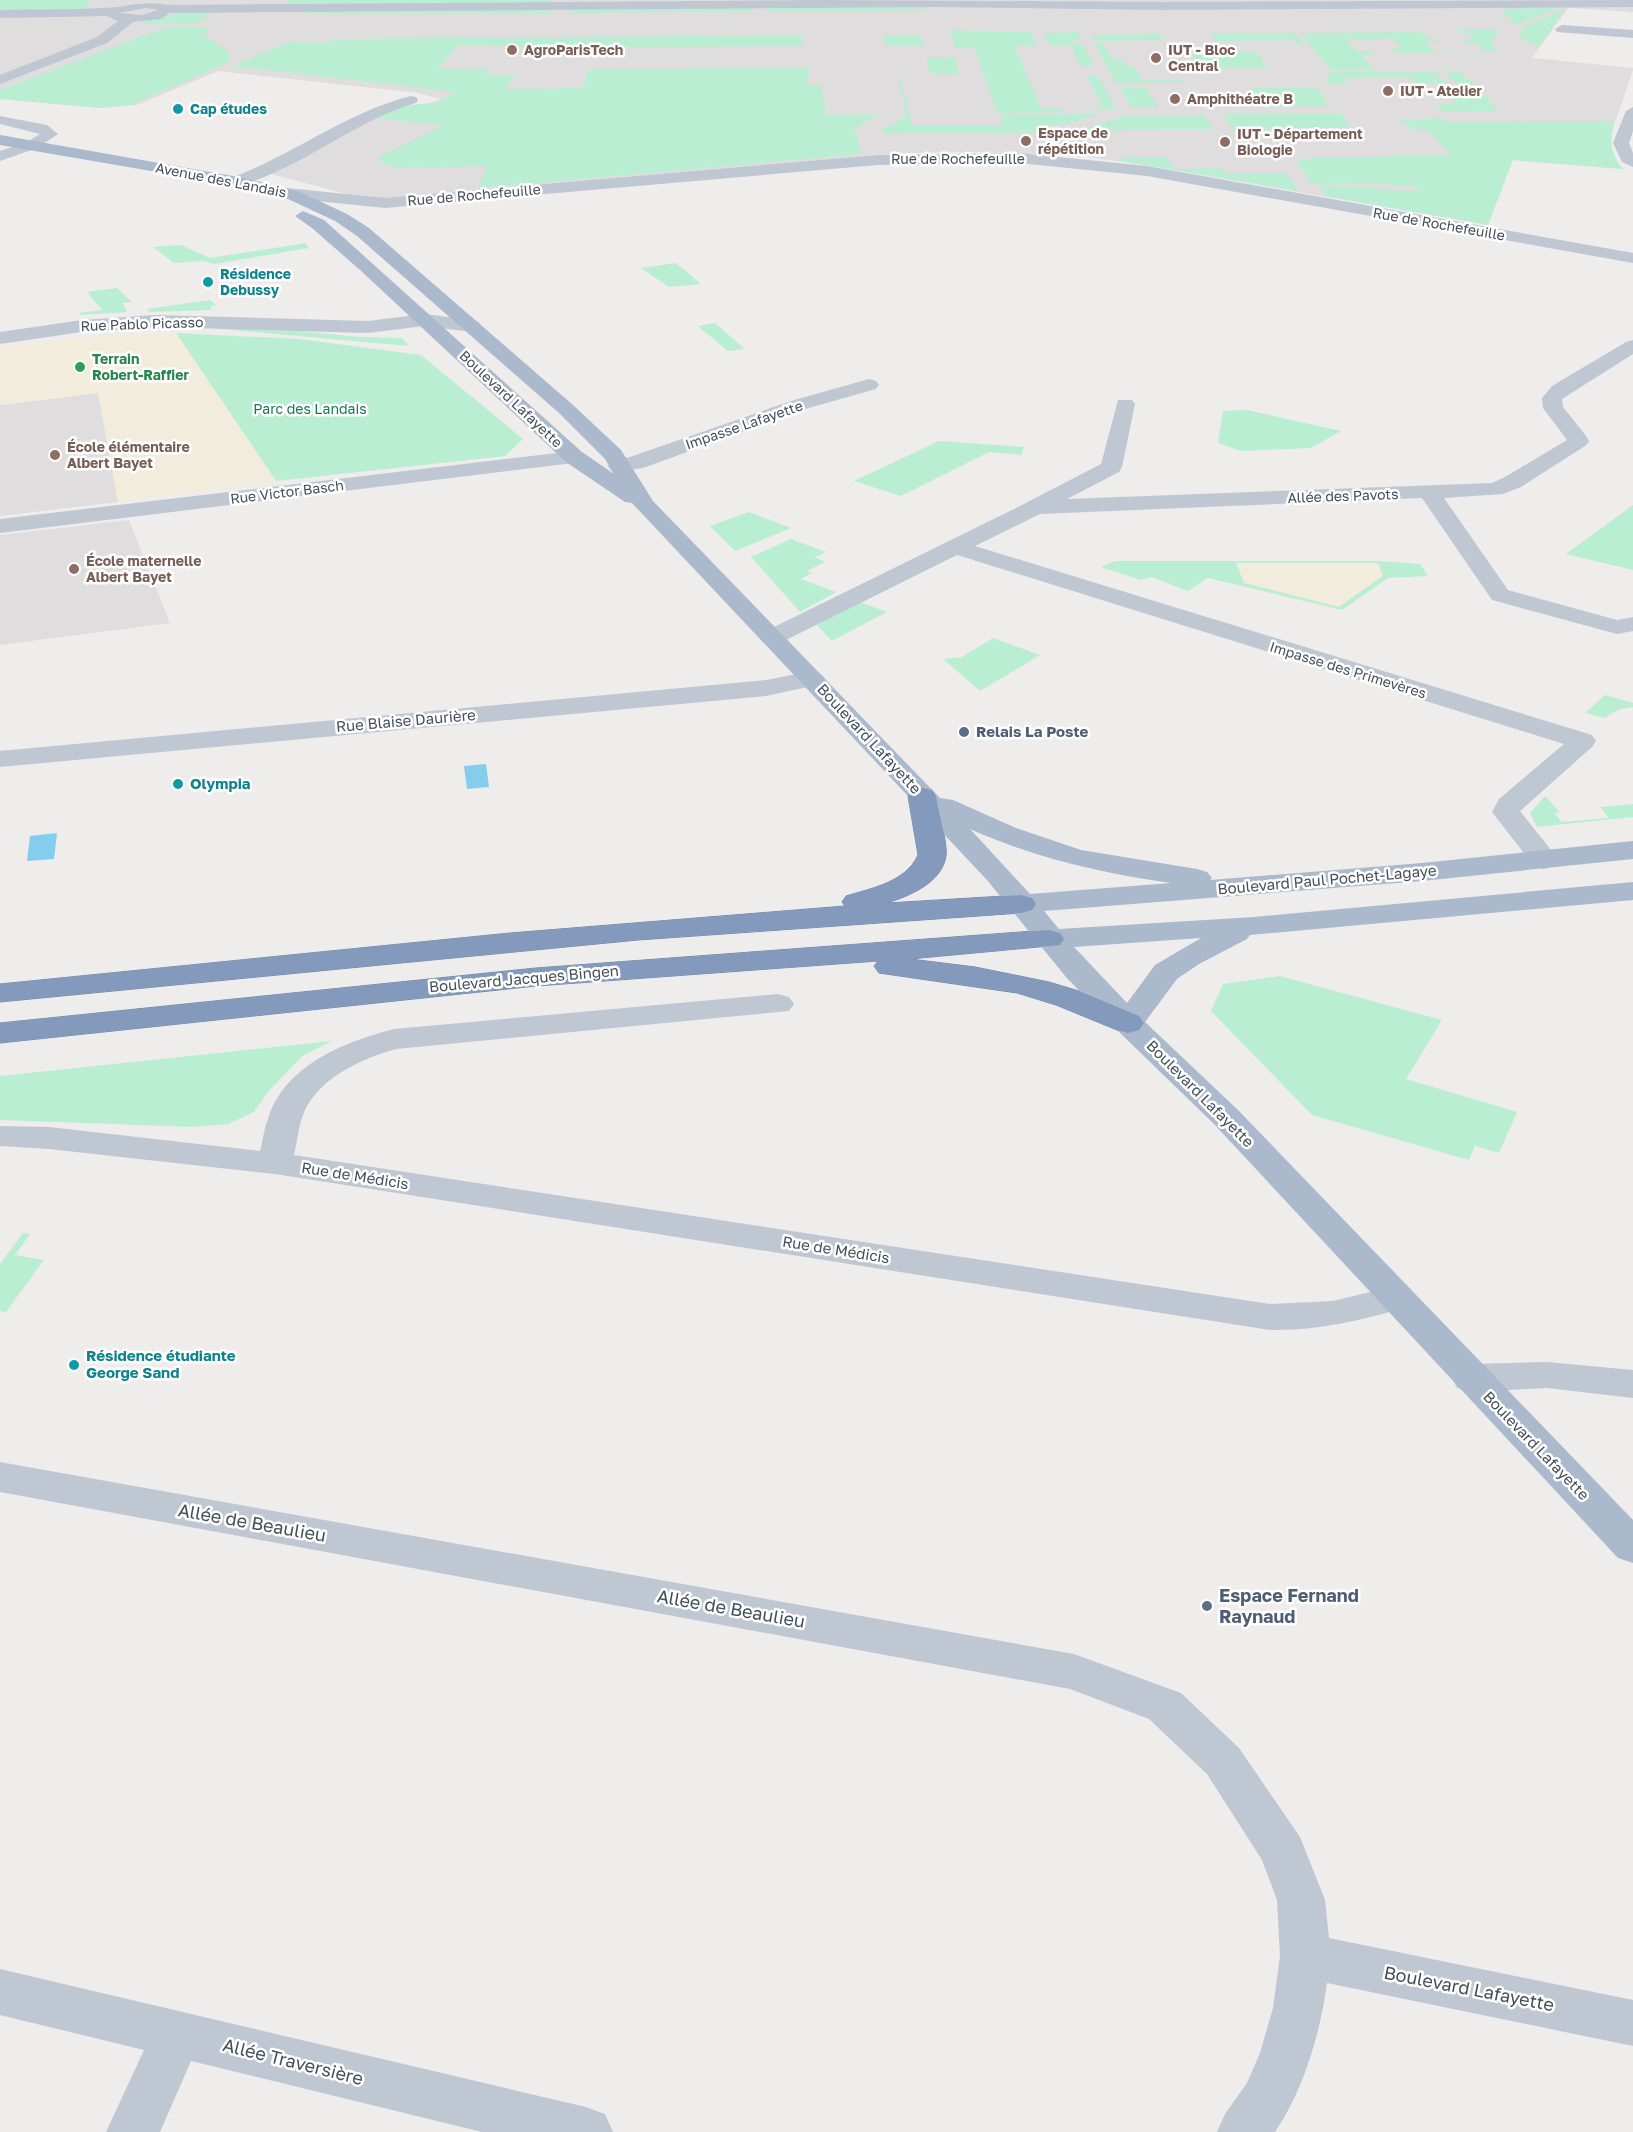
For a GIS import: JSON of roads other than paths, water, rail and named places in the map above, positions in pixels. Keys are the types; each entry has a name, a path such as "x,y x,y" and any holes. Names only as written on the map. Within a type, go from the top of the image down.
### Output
{"highway":[{"path":"809,918 897,889 925,870 932,855 922,796"},
{"path":"0,993 470,945 1021,904"},
{"name":"Boulevard Jacques Bingen","path":"0,1033 536,977 1049,939"},
{"path":"789,957 943,971 990,978 1060,996 1128,1023"}],"main road":[{"name":"Avenue des Landais","path":"0,140 237,181 287,193 326,207 353,224 472,326"},
{"name":"Avenue des Landais","path":"4,153 224,190 291,210 318,225 334,238 431,326"},
{"name":"Boulevard Lafayette","path":"431,326 574,457 644,505 997,874 1049,939 1128,1023 1226,1117 1395,1298 1633,1546"},
{"name":"Boulevard Lafayette","path":"472,326 544,388 613,455 644,505"},
{"path":"922,796 984,826 1071,856 1115,866 1253,887"},
{"name":"Boulevard Paul Pochet-Lagaye","path":"1021,904 1253,887 1633,850"},
{"path":"1049,939 1254,926 1633,891"},
{"path":"1128,1023 1166,972 1207,947 1254,926"}],"street":[{"path":"0,14 110,12 143,5 167,9 934,3 1080,6 1471,2 1633,3"},
{"path":"110,12 114,16 130,18 159,15 167,9"},
{"path":"0,80 102,40 130,18"},
{"path":"1562,29 1633,34"},
{"path":"237,181 262,172 383,108 411,100"},
{"path":"1633,111 1621,143 1628,159 1633,162"},
{"path":"0,120 35,127 50,133 43,140 32,145 4,153"},
{"name":"Rue de Rochefeuille","path":"287,193 385,203 878,159 1019,158 1147,171 1633,258"},
{"name":"Rue de Rochefeuille","path":"353,224 360,213 385,203"},
{"name":"Rue Pablo Picasso","path":"0,338 82,326 137,322 208,321 285,325 318,331 372,336 431,326 472,326"},
{"name":"Allée des Pavots","path":"954,547 1035,507 1495,489 1512,482 1578,442 1577,437 1553,408 1552,398 1559,390 1633,346"},
{"name":"Impasse Lafayette","path":"619,466 635,463 798,405 869,385"},
{"path":"1035,507 1111,467 1125,404"},
{"name":"Rue Victor Basch","path":"0,526 574,457"},
{"path":"1429,492 1500,595 1617,627 1633,624"},
{"path":"773,638 954,547"},
{"name":"Impasse des Primevères","path":"954,547 1583,741 1509,805 1506,812 1544,860"},
{"name":"Rue Blaise Daurière","path":"0,759 766,688 812,679"},
{"path":"275,1164 285,1117 302,1088 326,1068 359,1049 394,1039 778,1004"},
{"name":"Rue de Médicis","path":"0,1136 49,1137 275,1164 1270,1317 1306,1318 1351,1311 1395,1298"},
{"path":"1471,1378 1547,1375 1633,1384"},
{"name":"Allée de Beaulieu","path":"0,1477 1074,1672 1164,1706 1223,1761 1283,1852 1301,1900 1305,1956"},
{"path":"1244,2132 1266,2100 1286,2053 1298,2008 1305,1956"},
{"name":"Boulevard Lafayette","path":"1305,1956 1633,2023"},
{"name":"Allée Traversière","path":"0,1992 586,2132"},
{"path":"133,2132 178,2034"}],"water":[{"path":"486,764 489,787 467,789 464,766"},
{"path":"57,833 54,859 27,861 30,836"}],"place":[{"name":"AgroParisTech","path":"512,50"},
{"name":"IUT - Bloc Central","path":"1156,58"},
{"name":"IUT - Atelier","path":"1388,91"},
{"name":"Amphithéatre B","path":"1175,99"},
{"name":"Cap études","path":"178,109"},
{"name":"Espace de répétition","path":"1026,141"},
{"name":"IUT - Département Biologie","path":"1225,142"},
{"name":"Résidence Debussy","path":"208,282"},
{"name":"Terrain Robert-Raffier","path":"80,367"},
{"name":"École élémentaire Albert Bayet","path":"55,455"},
{"name":"École maternelle Albert Bayet","path":"74,569"},
{"name":"Relais La Poste","path":"964,732"},
{"name":"Olympia","path":"178,784"},
{"name":"Résidence étudiante George Sand","path":"74,1365"},
{"name":"Espace Fernand Raynaud","path":"1207,1606"}],"park label":[{"name":"Parc des Landais","path":"310,409"}]}
